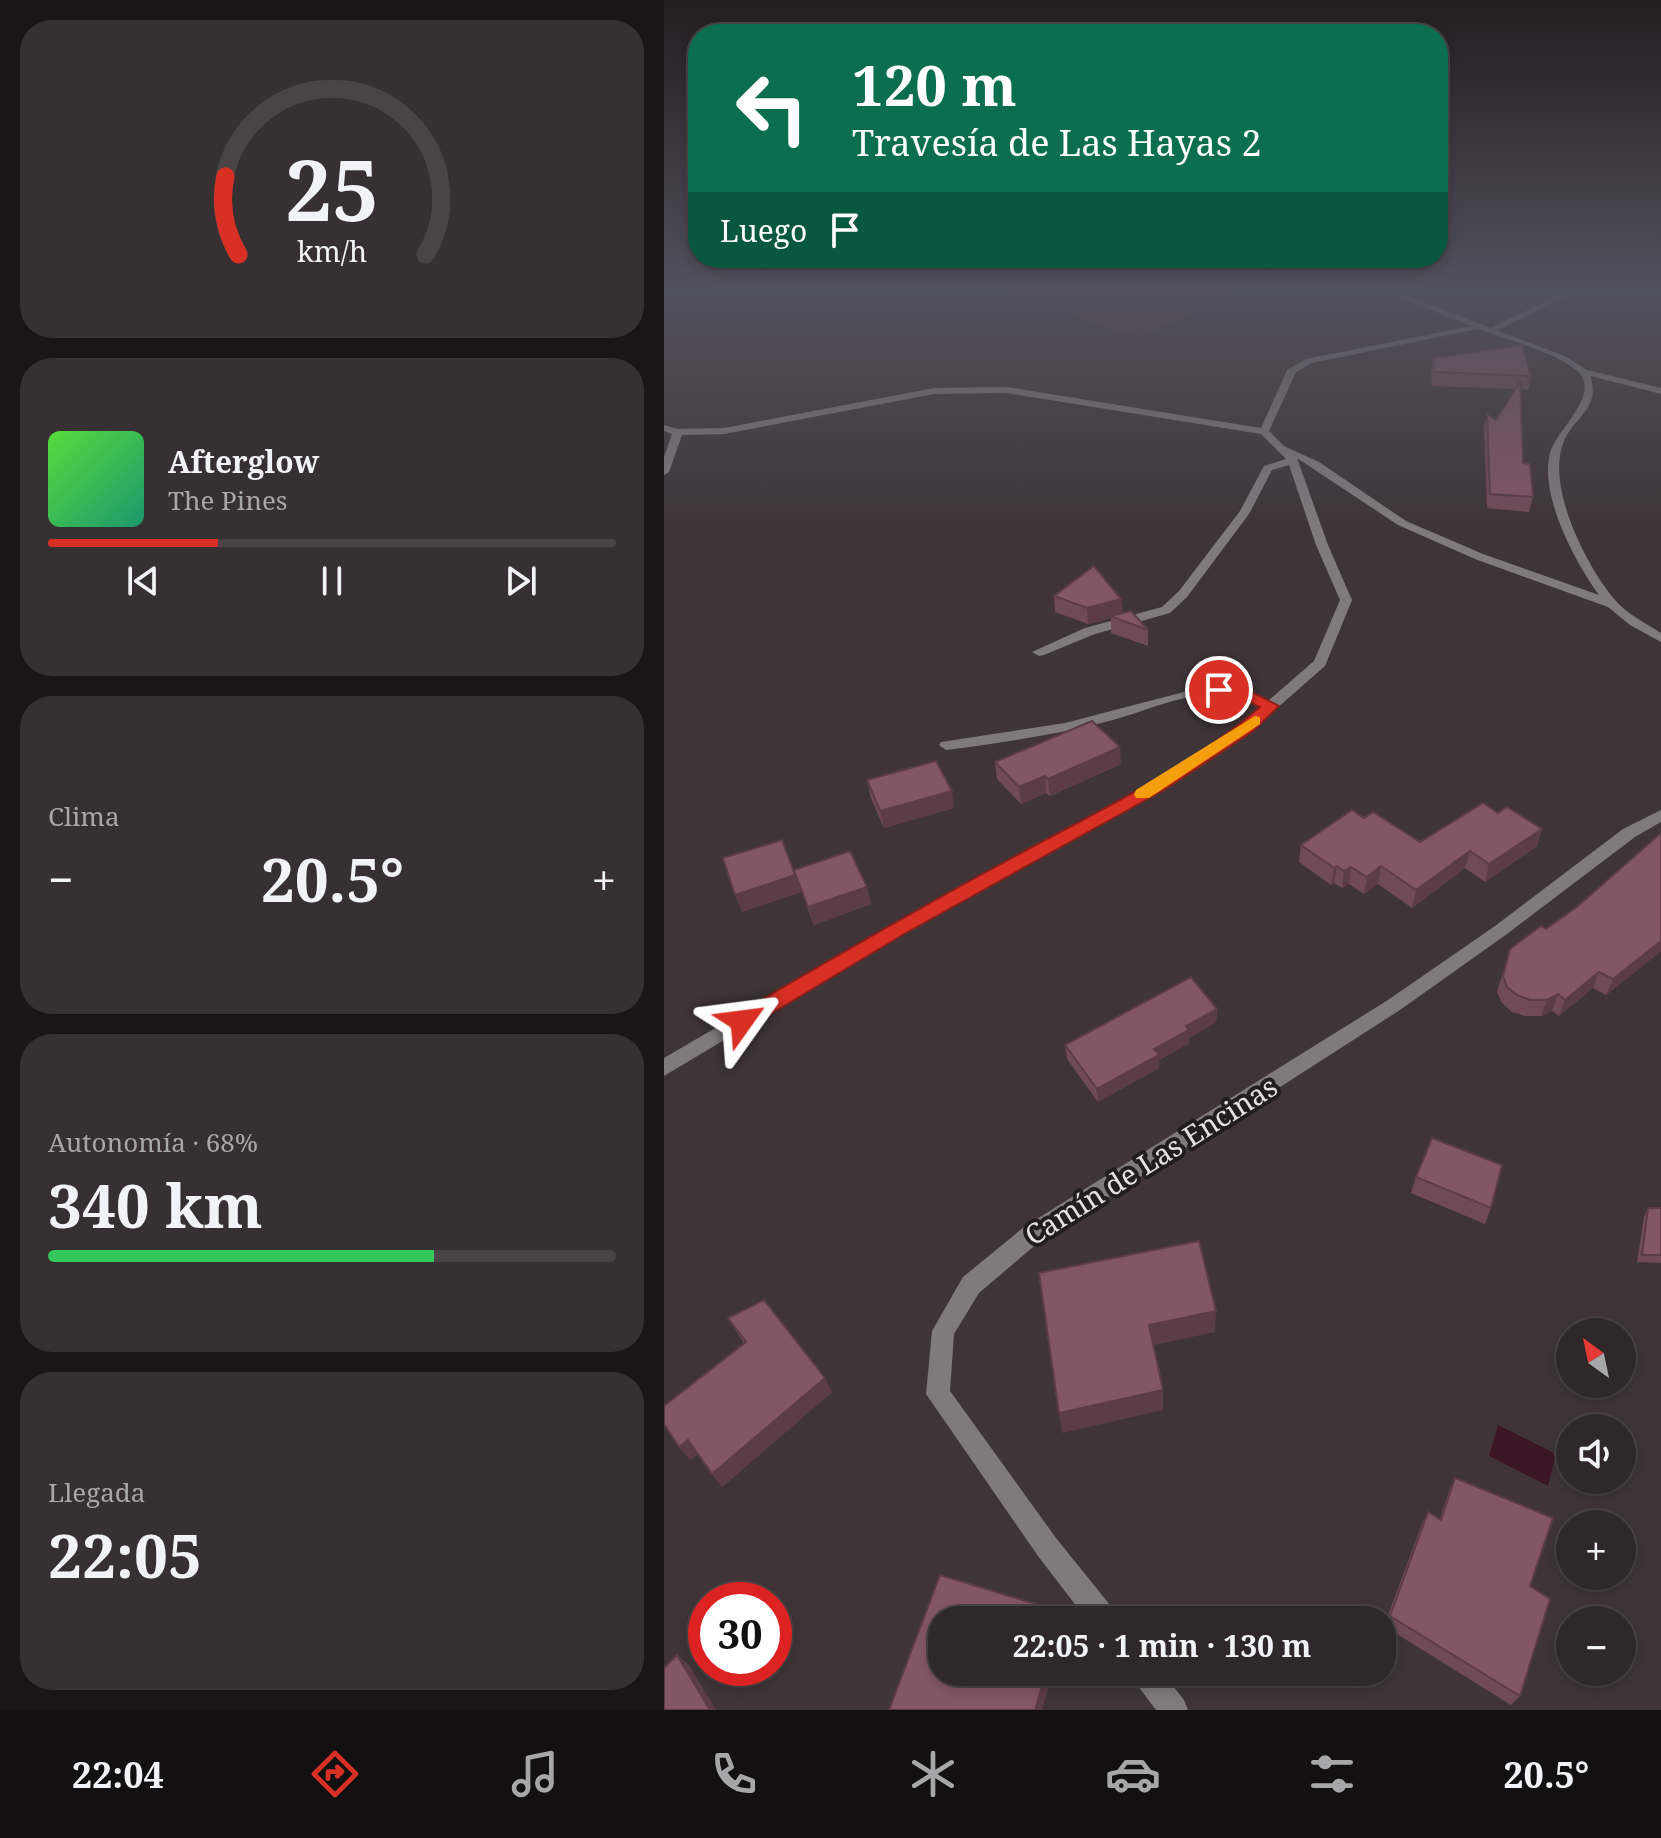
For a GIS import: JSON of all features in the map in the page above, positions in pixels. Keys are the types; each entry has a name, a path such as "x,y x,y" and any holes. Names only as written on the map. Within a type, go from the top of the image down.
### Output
{"street":[{"path":"1264,432 1294,369"},
{"path":"1579,369 1661,391"},
{"path":"1584,372 1591,385 1588,403 1558,442 1553,484 1583,560 1612,604"},
{"path":"664,428 678,432 724,431 934,391 972,389 1007,390 1264,432 1293,460 1322,545 1346,600 1320,663 1247,727 1158,786 897,929 664,1068"},
{"path":"664,472 678,432"},
{"path":"1282,449 1306,457 1398,521 1462,552 1612,604 1661,638"},
{"path":"1039,652 1090,631 1166,610 1183,594 1245,512 1268,468 1293,460"},
{"path":"946,745 1015,738 1107,718 1184,694 1219,690 1241,692 1271,706"},
{"name":"Camín de Las Encinas","path":"1093,1606 938,1394 943,1331 971,1285 1032,1234 1394,1005 1501,930 1629,833 1661,815"},
{"path":"1156,1686 1174,1710"}],"shaded area":[{"path":"1498,1425 1556,1454 1548,1486 1489,1456"}],"building":[{"path":"1434,369 1529,369 1531,376 1434,372"},
{"path":"1520,382 1523,463 1530,464 1533,497 1490,494 1487,414 1496,420"},
{"path":"1094,566 1121,599 1087,608 1054,596"},
{"path":"1131,611 1148,630 1110,616"},
{"path":"1092,721 1120,747 1048,779 1045,776 1019,787 995,762"},
{"path":"936,761 952,791 880,811 867,780"},
{"path":"1483,803 1498,813 1507,807 1542,829 1489,864 1470,851 1416,890 1381,866 1367,877 1351,867 1344,871 1337,866 1334,868 1301,845 1352,810 1364,818 1373,812 1420,842"},
{"path":"1661,833 1661,941 1613,979 1599,972 1565,1000 1558,994 1547,1000 1530,1000 1507,987 1503,976 1510,949 1541,926 1546,929 1578,906"},
{"path":"782,840 795,875 735,895 723,858"},
{"path":"850,851 867,887 808,907 794,870"},
{"path":"1191,977 1217,1009 1186,1026 1189,1030 1154,1049 1159,1055 1097,1089 1065,1045"},
{"path":"1432,1138 1502,1165 1491,1208 1416,1177"},
{"path":"1648,1208 1661,1208 1661,1255 1642,1255"},
{"path":"1199,1241 1216,1311 1149,1325 1163,1390 1059,1413 1039,1273"},
{"path":"764,1300 825,1378 712,1474 688,1440 679,1447 664,1424 664,1406 746,1342 728,1318"},
{"path":"1455,1478 1553,1518 1530,1586 1550,1599 1520,1696 1396,1620 1394,1606 1428,1512 1441,1520"},
{"path":"940,1575 1042,1606 928,1606"},
{"path":"928,1607 928,1686 1042,1686 1035,1710 889,1710"},
{"path":"677,1655 688,1673 688,1686 696,1686 710,1710 664,1710 664,1668"}],"slow traffic":[{"path":"1142,794 1255,721"}],"route":[{"path":"742,1021 897,929 1158,786 1247,727 1271,706 1241,692 1219,690"}]}
